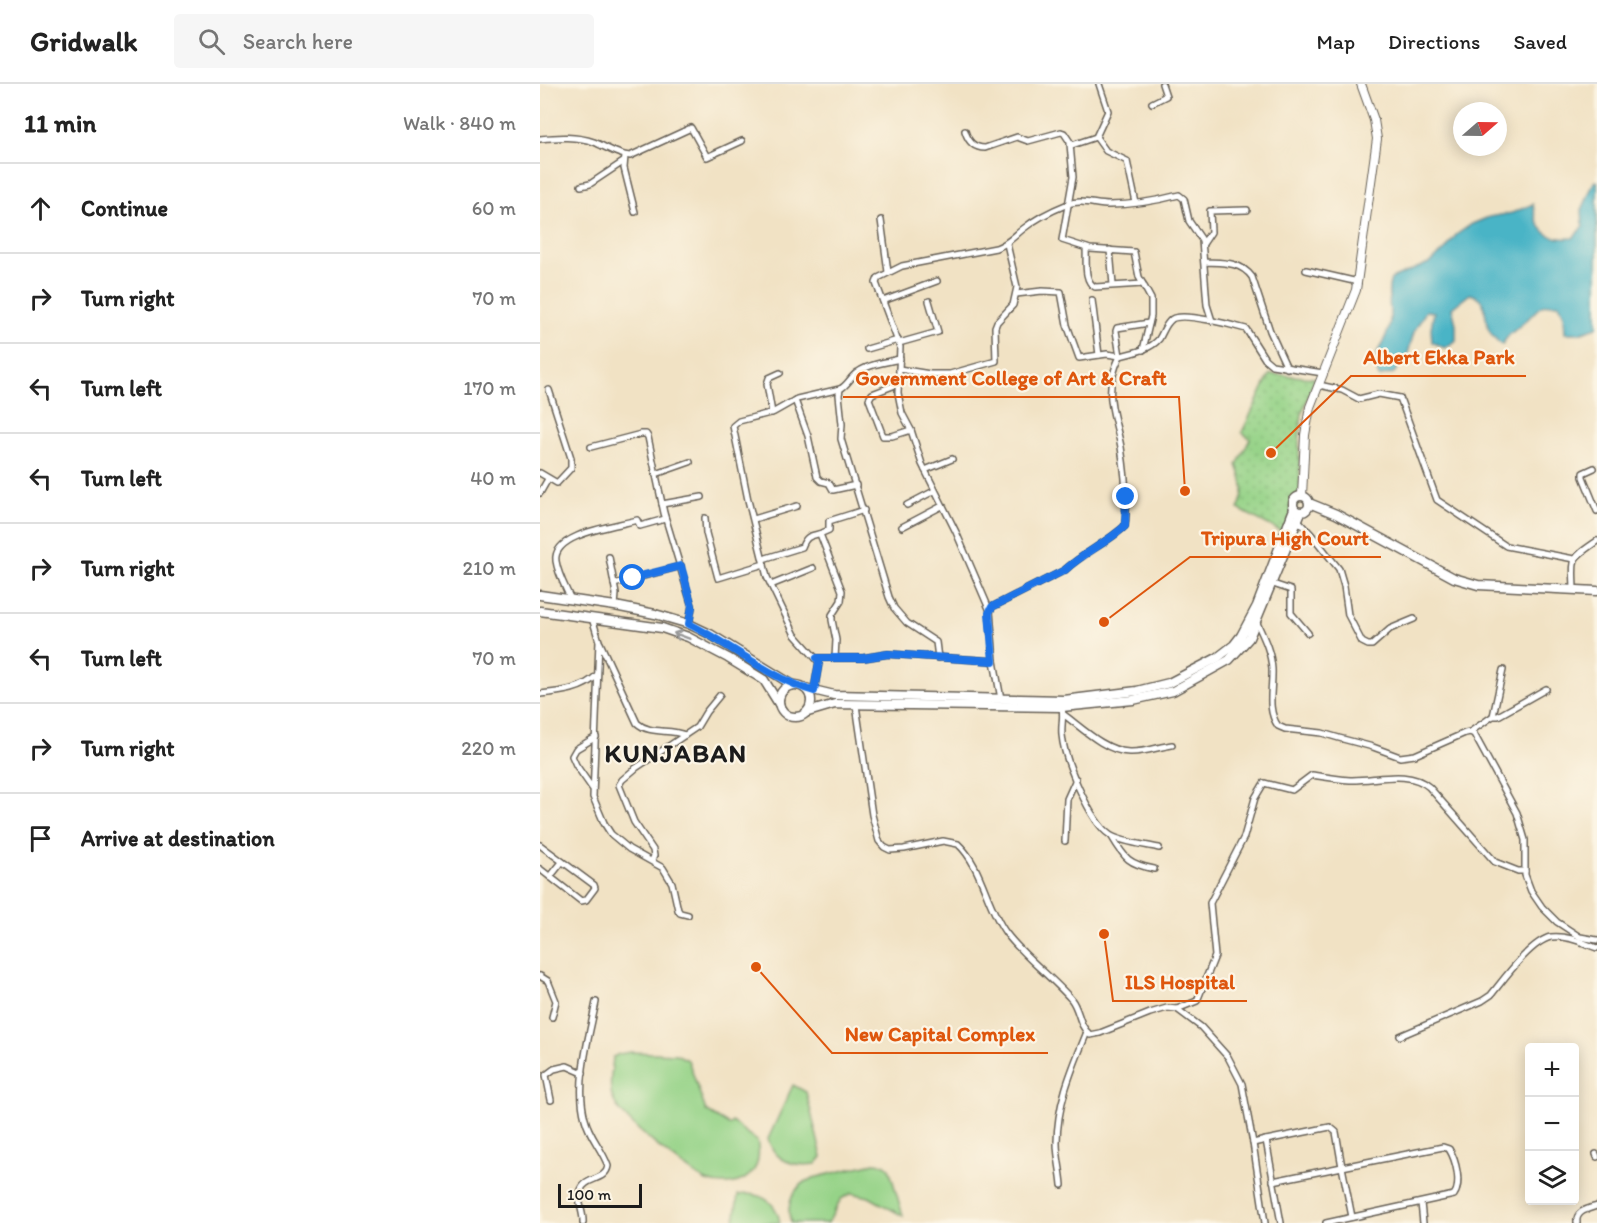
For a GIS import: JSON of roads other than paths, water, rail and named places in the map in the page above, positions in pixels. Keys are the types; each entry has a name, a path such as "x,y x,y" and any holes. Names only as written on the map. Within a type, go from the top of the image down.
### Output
{"main road":[{"path":"540,595 615,606 689,624 710,634 793,685 809,690 834,695 1064,700 1137,691 1169,683 1217,658 1234,645 1247,627 1298,514 1308,509 1309,503 1308,499 1302,496 1294,499 1293,504 1298,514 1273,584 1250,638 1229,660 1173,691 1063,711 835,704 799,717 789,717 784,714 764,680 688,637 662,628 540,611"},
{"path":"1309,503 1336,514 1467,583 1597,591"},
{"path":"778,704 783,689 793,685"},
{"path":"808,712 811,702 809,690"}],"street":[{"path":"1096,137 1108,111 1099,84"},
{"path":"1152,103 1166,96 1162,84"},
{"path":"1302,496 1306,422 1323,373 1351,307 1358,282 1377,139 1374,120 1361,84"},
{"path":"581,186 590,184 624,159 690,128 707,158 742,141"},
{"path":"964,131 968,140 980,148 1017,137 1028,141 1064,133 1070,144 1073,177 1062,240 1086,248 1134,252 1139,277 1151,299 1143,350"},
{"path":"540,139 559,137 581,139 624,159"},
{"path":"1070,144 1096,137"},
{"path":"1096,137 1106,151 1127,161 1136,203"},
{"path":"624,159 627,185 635,212"},
{"path":"1001,699 993,661 990,611 956,532 934,491 902,413 898,384 900,359 898,341 876,281 888,272 902,267 1007,244 1025,227 1079,201 1109,205 1136,203 1179,195 1182,196 1189,220 1203,244 1207,305 1212,321"},
{"path":"1203,244 1211,232 1210,211 1247,210"},
{"path":"881,220 888,272"},
{"path":"899,369 930,374 950,374 996,361 995,327 997,322 1011,309 1016,294 1017,281 1007,244"},
{"path":"1086,248 1089,283 1095,286 1143,284"},
{"path":"1110,250 1113,285"},
{"path":"1204,262 1237,265 1252,277 1270,331 1287,368"},
{"path":"1306,270 1358,282"},
{"path":"883,301 937,281"},
{"path":"1016,294 1042,291 1061,292 1067,325 1078,356 1081,358 1107,354 1120,356 1143,350 1159,339 1173,318 1179,317 1212,321 1246,329 1265,359 1272,365 1323,373"},
{"path":"867,350 939,332 929,300"},
{"path":"1092,300 1099,355"},
{"path":"990,611 992,607 1065,570 1073,562 1114,537 1125,526 1126,497 1121,447 1110,401 1113,374 1120,356 1116,331 1117,328 1149,323"},
{"path":"809,690 819,662 795,635 771,585 748,501 733,426 740,421 772,413 795,400 840,389 864,369 900,359"},
{"path":"772,413 767,384 770,378 780,373"},
{"path":"898,384 872,394 870,399 883,436 892,436 910,430"},
{"path":"1319,385 1342,390 1359,399 1379,394 1400,398 1437,500 1506,546 1574,559"},
{"path":"840,389 841,439 889,597 894,608 908,623 936,642 938,658"},
{"path":"540,473 554,483 559,482 571,468 571,458 549,390"},
{"path":"795,400 806,428 812,460 819,480 829,483 833,490 856,485"},
{"path":"591,447 646,434 648,436 662,504 692,606 689,624"},
{"path":"925,470 952,459"},
{"path":"656,474 690,462"},
{"path":"1594,468 1583,472 1583,477 1597,512"},
{"path":"540,493 548,479"},
{"path":"907,505 934,491"},
{"path":"662,504 702,497"},
{"path":"754,519 796,506"},
{"path":"902,527 942,506"},
{"path":"705,518 706,533 718,578 802,547 804,539 829,530 829,521 864,510"},
{"path":"1298,514 1339,569 1348,615 1362,642 1372,645 1390,628 1414,619"},
{"path":"571,600 556,560 556,552 561,545 582,534 637,520 640,526 666,519"},
{"path":"820,534 842,591 840,601 832,615 836,640 835,658"},
{"path":"1574,589 1574,559 1580,552 1597,541"},
{"path":"609,557 615,606"},
{"path":"614,584 681,566"},
{"path":"771,585 813,568"},
{"path":"1273,584 1291,590 1291,613 1308,633"},
{"path":"592,618 599,641 638,723 647,729 672,730 685,735"},
{"path":"1257,623 1269,650 1272,668 1271,712 1278,726 1322,733 1405,757 1470,732 1493,716 1498,716 1546,688"},
{"path":"599,641 592,789 594,803 611,834 629,849 663,868 669,876 678,910 688,915"},
{"path":"817,658 863,658 888,654 993,661"},
{"path":"1493,716 1503,669"},
{"path":"540,694 579,686 594,679 597,675"},
{"path":"652,860 653,850 634,822 619,785 636,768 698,727 706,711 720,695"},
{"path":"856,705 872,815 879,841 890,850 943,841 958,844 970,858 989,903 1006,933 1070,998 1090,1035 1150,1013 1167,1008 1177,1009 1197,1001 1215,956 1210,903 1244,837 1255,798 1264,783 1292,790 1312,775 1351,780 1394,777 1418,780 1429,787 1495,862 1518,871 1525,871"},
{"path":"1063,711 1098,739 1120,750 1137,752 1172,744"},
{"path":"1063,711 1062,736 1065,751 1092,815 1130,862 1136,866 1154,869"},
{"path":"1470,732 1478,738 1517,813 1525,840 1525,871 1531,891 1542,907 1557,922 1580,936 1597,940"},
{"path":"592,789 572,756 576,749 596,737"},
{"path":"1065,841 1067,799 1076,779"},
{"path":"1112,837 1159,848"},
{"path":"540,845 595,888 586,900 581,901 540,869"},
{"path":"550,877 562,862"},
{"path":"1400,1036 1491,995 1535,945 1545,939 1554,937 1570,939 1597,948"},
{"path":"540,976 548,981 556,1001 552,1017"},
{"path":"584,1223 579,1198 581,1190 587,1183 603,1175 608,1166 585,1120 583,1073 596,1002"},
{"path":"1177,1009 1202,1026 1234,1068 1242,1084 1265,1223"},
{"path":"1062,1185 1057,1145 1060,1110 1067,1082 1087,1032"},
{"path":"551,1100 546,1079 549,1072 567,1066 583,1073"},
{"path":"1253,1143 1330,1127 1336,1132 1352,1217"},
{"path":"1266,1140 1281,1223"},
{"path":"1273,1181 1443,1147 1449,1149 1453,1155 1458,1184 1457,1192 1450,1196 1326,1223"},
{"path":"1421,1203 1423,1223"},
{"path":"1577,1223 1576,1219 1579,1214 1597,1206"}],"water":[{"path":"1597,181 1597,327 1579,333 1565,333 1564,315 1559,304 1551,304 1541,306 1511,333 1502,345 1489,330 1483,303 1470,294 1452,308 1456,324 1456,340 1445,348 1432,342 1431,328 1434,312 1426,311 1414,332 1407,357 1394,373 1379,377 1376,369 1376,356 1389,327 1391,279 1429,263 1446,249 1456,235 1472,224 1489,217 1512,213 1533,204 1534,213 1544,232 1556,237 1573,238 1583,226 1582,210 1594,182"}],"place":[{"name":"Albert Ekka Park","path":"1271,453"},
{"name":"Government College of Art & Craft","path":"1185,491"},
{"name":"Tripura High Court","path":"1104,622"},
{"name":"ILS Hospital","path":"1104,934"},
{"name":"New Capital Complex","path":"756,967"}],"district":[{"name":"KUNJABAN","path":"676,753"}]}
